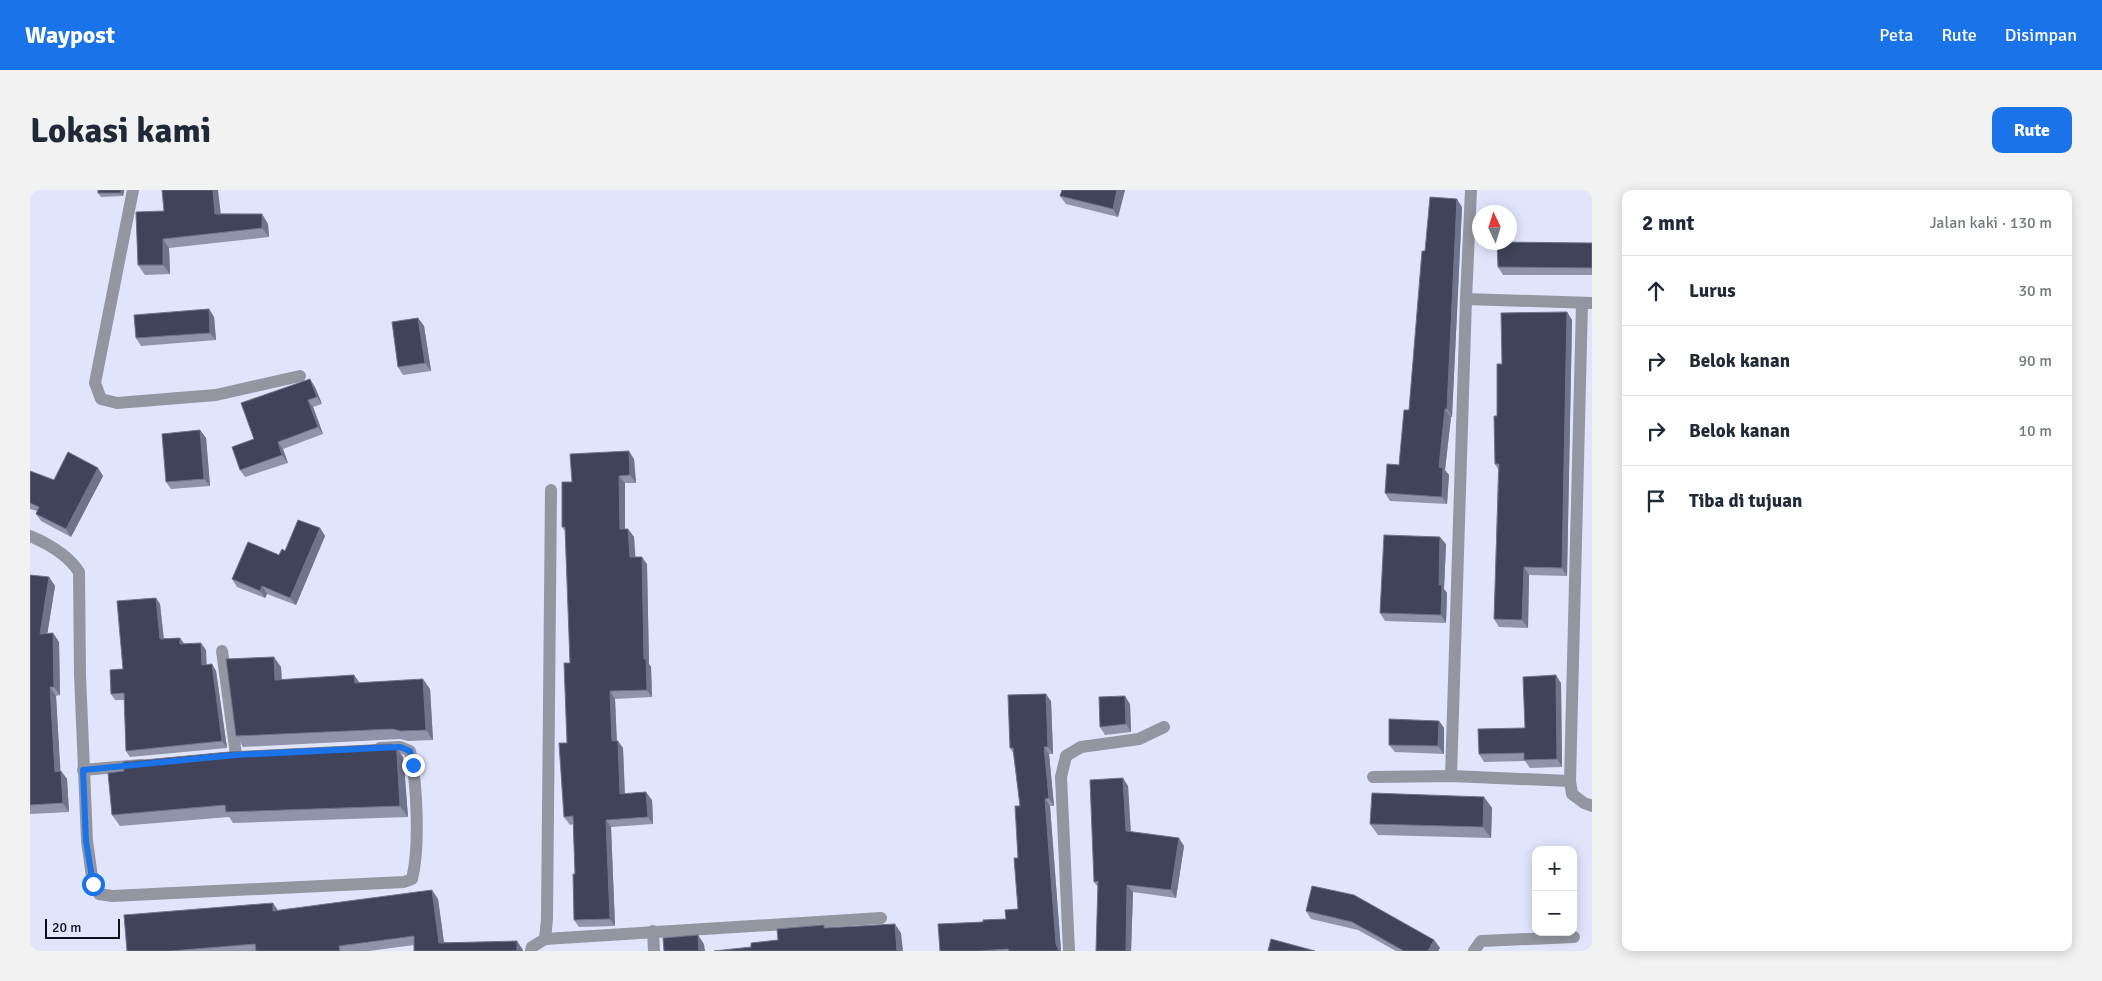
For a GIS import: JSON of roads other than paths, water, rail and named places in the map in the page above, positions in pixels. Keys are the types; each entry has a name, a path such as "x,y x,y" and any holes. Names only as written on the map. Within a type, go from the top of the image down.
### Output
{"street":[{"path":"133,190 95,383 101,399 118,403 216,395 300,376"},
{"path":"1451,776 1471,190"},
{"path":"1466,300 1587,303 1570,781 1572,794 1584,803 1592,806"},
{"path":"545,939 547,909 551,490"},
{"path":"30,536 44,542 72,562 79,572 80,675 86,841 93,884 99,894 112,896 404,882 412,879 415,868 416,825 413,765 410,751 400,747 371,748"},
{"path":"222,651 236,755"},
{"path":"1069,951 1061,777 1066,756 1081,747 1139,739 1164,727"},
{"path":"83,770 150,764"},
{"path":"1373,777 1451,776 1570,781"},
{"path":"530,951 532,947 545,939 881,918"},
{"path":"653,931 654,951"},
{"path":"1474,951 1481,941 1574,936"}]}
